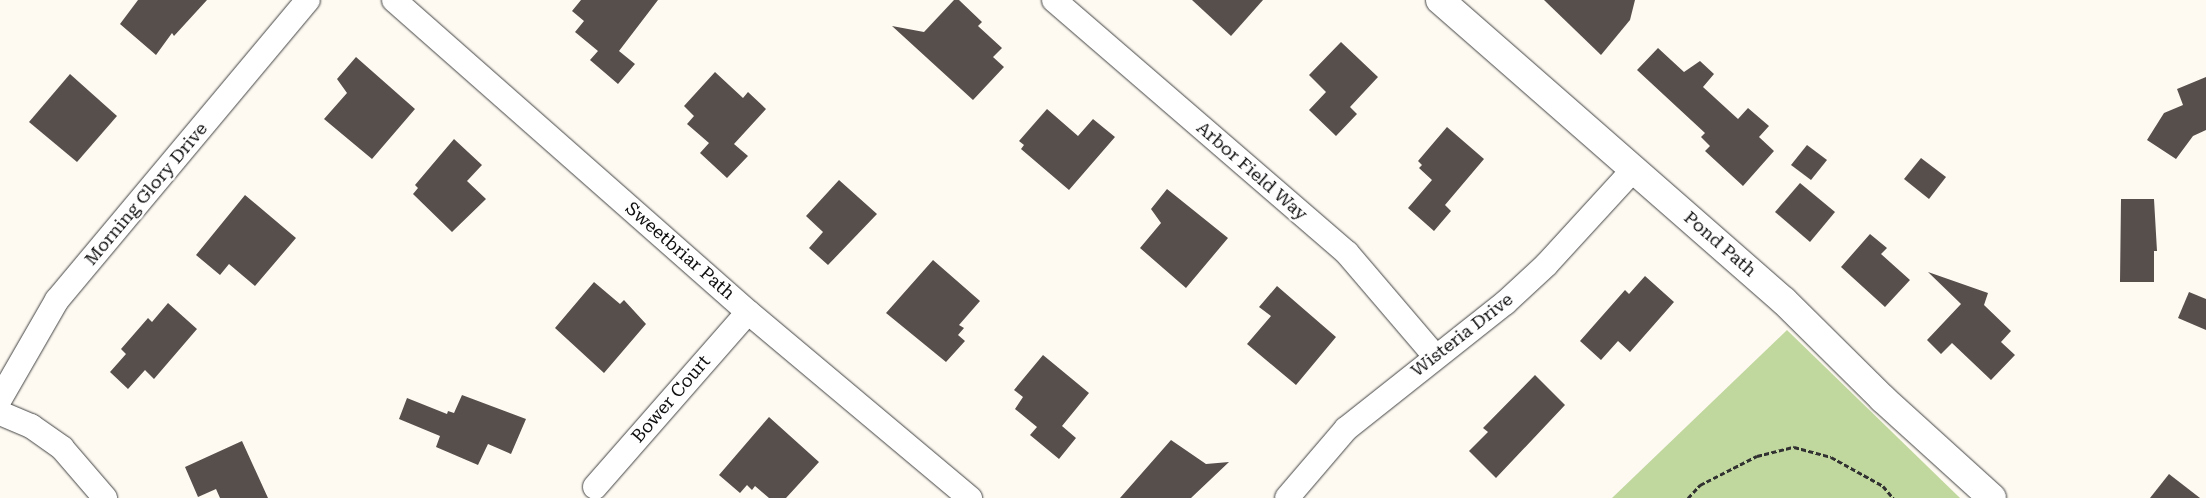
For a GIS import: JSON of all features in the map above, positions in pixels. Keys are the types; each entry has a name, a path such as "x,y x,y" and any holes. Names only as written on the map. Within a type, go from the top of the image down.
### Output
{"street":[{"name":"Morning Glory Drive","path":"0,399 57,300 308,0"},
{"name":"Sweetbriar Path","path":"394,0 748,312 970,498"},
{"name":"Arbor Field Way","path":"1054,0 1348,253 1435,356"},
{"name":"Pond Path","path":"1440,0 1784,300 1883,399 1992,498"},
{"name":"Wisteria Drive","path":"1287,498 1346,429 1435,356 1505,303 1546,265 1634,169"},
{"name":"Bower Court","path":"594,487 748,312"},
{"path":"0,413 31,426 62,448 105,498"}],"path":[{"path":"1688,498 1700,485 1757,456 1794,447 1831,457 1883,486 1893,498"}],"green space":[{"path":"1787,330 1960,498 1612,498"}],"building":[{"path":"138,0 207,0 174,36 172,33 156,55 120,24"},
{"path":"581,0 658,0 619,51 635,64 618,84 590,60 598,51 575,32 584,21 572,11"},
{"path":"954,0 959,0 982,22 978,26 1002,48 993,57 1004,67 973,100 892,26 924,32"},
{"path":"1192,0 1263,0 1231,36"},
{"path":"1544,0 1635,0 1630,20 1601,55"},
{"path":"1341,42 1378,77 1350,107 1357,114 1336,136 1309,110 1326,92 1309,75"},
{"path":"1658,48 1684,72 1700,61 1714,74 1703,87 1738,119 1748,108 1769,126 1759,137 1774,151 1743,186 1705,151 1710,146 1701,137 1705,133 1637,70"},
{"path":"356,57 415,109 372,159 324,119 347,93 337,79"},
{"path":"715,72 743,98 748,92 766,109 734,144 748,156 727,178 700,153 709,143 687,124 694,116 684,106"},
{"path":"70,74 117,116 77,162 29,122"},
{"path":"2206,77 2206,130 2193,136 2176,159 2147,140 2164,113 2183,105 2177,89"},
{"path":"1047,109 1078,136 1093,119 1115,137 1069,190 1021,149 1024,145 1019,141"},
{"path":"1447,127 1484,159 1445,205 1451,211 1434,231 1408,208 1432,180 1419,168 1422,165 1418,161"},
{"path":"454,139 482,165 467,181 486,199 452,232 413,194 418,188 415,185"},
{"path":"1807,145 1827,160 1811,180 1791,165"},
{"path":"1921,158 1946,177 1929,199 1904,179"},
{"path":"839,180 877,214 828,265 809,248 823,232 806,216"},
{"path":"1800,183 1835,212 1810,242 1775,212"},
{"path":"1167,189 1228,238 1186,288 1140,248 1161,223 1151,209"},
{"path":"245,195 296,238 255,286 229,264 220,275 196,255"},
{"path":"2121,199 2154,199 2157,251 2154,251 2154,282 2120,282"},
{"path":"1870,234 1887,248 1881,254 1910,280 1885,307 1841,267"},
{"path":"933,260 980,301 959,325 964,328 958,335 965,341 946,362 886,313"},
{"path":"1928,272 1988,293 1984,305 2011,331 2001,342 2015,355 1991,380 1952,343 1941,354 1927,340 1961,304"},
{"path":"1645,276 1674,302 1630,352 1618,341 1601,360 1580,341 1625,290 1629,294"},
{"path":"594,282 620,304 624,300 646,324 604,373 555,328"},
{"path":"1277,286 1336,337 1296,385 1247,344 1271,316 1259,307"},
{"path":"2189,292 2206,299 2206,330 2178,318"},
{"path":"168,303 197,329 154,379 145,370 128,389 110,372 126,354 121,349 148,318 152,322"},
{"path":"1043,355 1089,393 1062,426 1076,438 1059,459 1030,435 1037,427 1015,409 1023,397 1014,390"},
{"path":"1535,375 1565,405 1496,478 1469,451 1488,432 1483,428"},
{"path":"462,395 526,419 511,454 488,444 478,465 436,447 440,436 399,419 407,398 447,414 448,411 454,413"},
{"path":"769,417 819,462 786,498 769,498 755,486 752,490 747,485 740,493 719,475"},
{"path":"1171,440 1206,464 1229,462 1191,498 1120,498"},
{"path":"242,441 268,498 220,498 216,489 198,497 185,467"},
{"path":"2169,474 2200,498 2150,498"}]}
